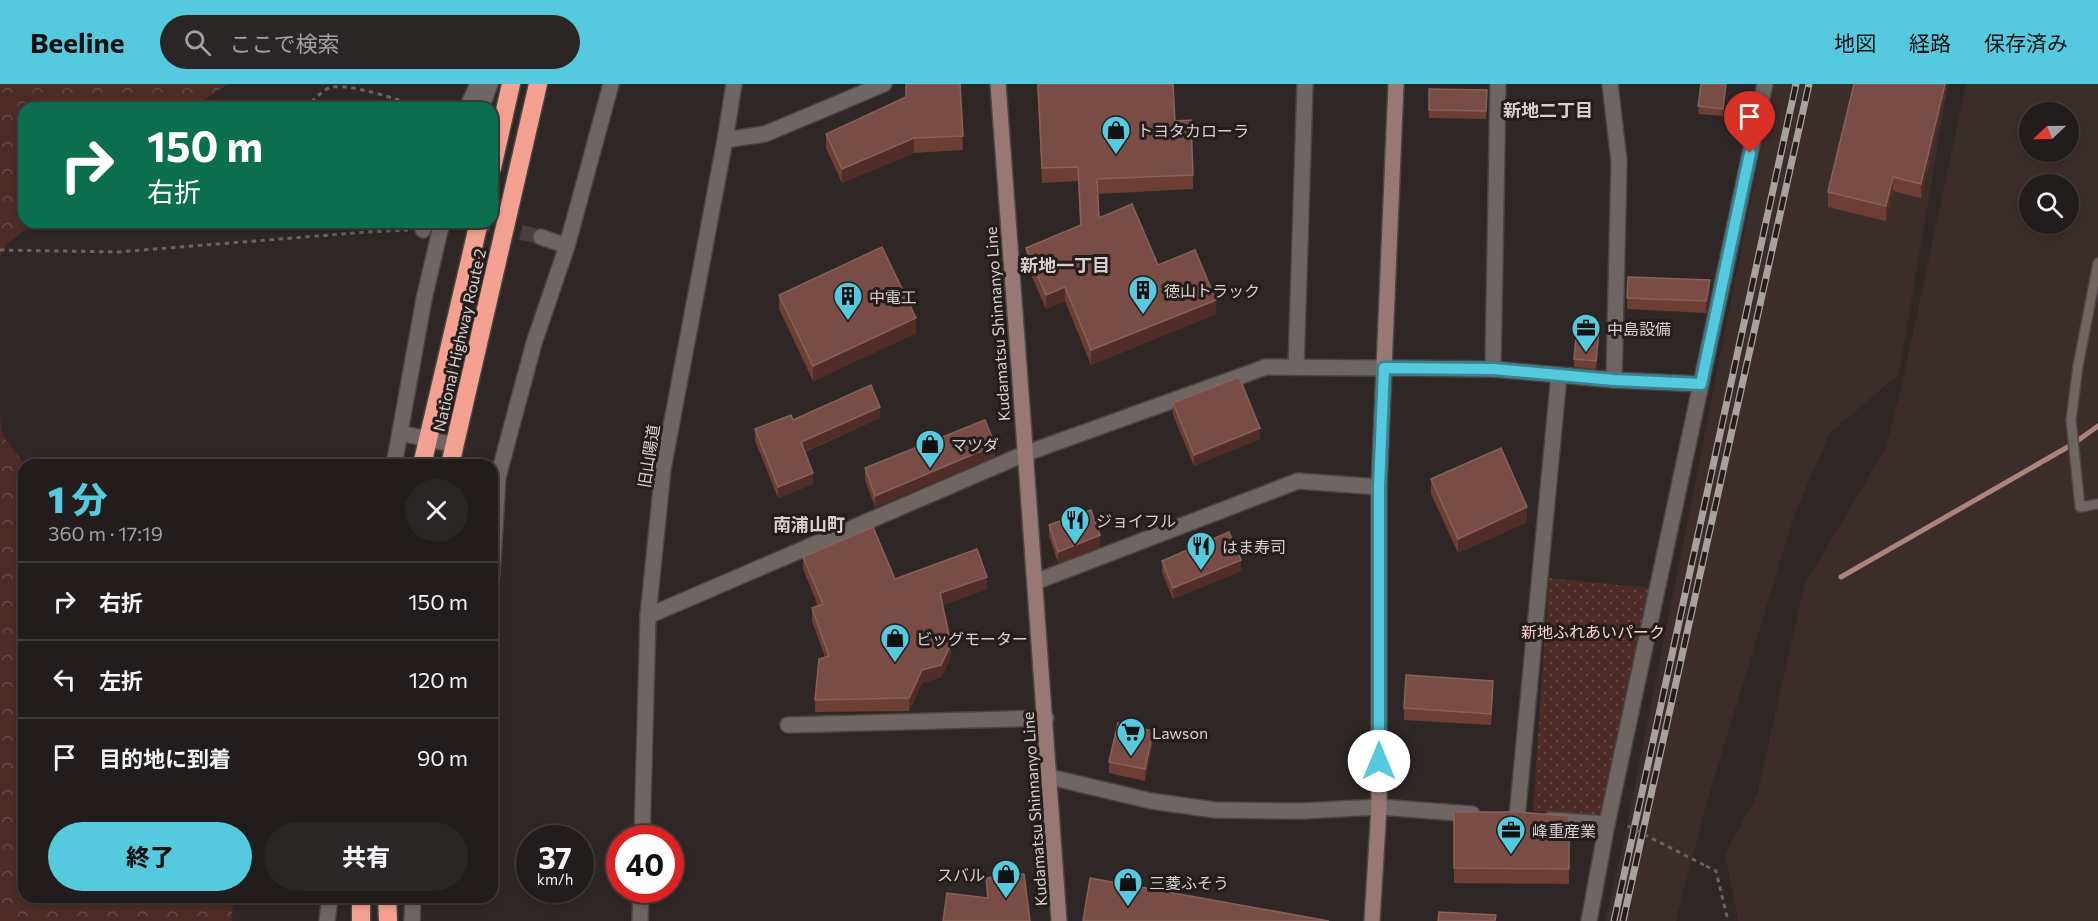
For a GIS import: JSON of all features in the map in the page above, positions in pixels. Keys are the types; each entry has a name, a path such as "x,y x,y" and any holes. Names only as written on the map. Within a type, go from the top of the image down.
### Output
{"highway":[{"path":"498,143 512,84"},
{"name":"National Highway Route 2","path":"452,459 538,84"},
{"name":"National Highway Route 2","path":"423,459 478,228"},
{"path":"361,921 362,903"},
{"path":"387,903 388,921"}],"main road":[{"name":"Kudamatsu Shinnanyo Line","path":"998,84 1059,921"},
{"path":"1372,921 1379,807 1379,487 1396,84"}],"street":[{"path":"470,102 478,84"},
{"path":"483,102 490,84"},
{"path":"498,477 534,343 567,246 611,84"},
{"name":"旧山陽道","path":"642,825 648,616 663,469 734,84"},
{"path":"725,140 765,134 884,84"},
{"path":"1296,367 1305,84"},
{"path":"1493,369 1498,84"},
{"path":"1610,84 1619,161 1614,380"},
{"path":"1589,921 1607,824 1765,84"},
{"path":"395,459 424,299 441,228"},
{"path":"541,237 567,246"},
{"path":"648,616 1024,454 1266,367 1493,369 1614,380 1701,384"},
{"path":"1559,375 1523,818 1607,824"},
{"path":"400,433 455,445"},
{"path":"1035,582 1298,481 1379,487"},
{"path":"788,725 1046,718"},
{"path":"1050,777 1151,801 1215,810 1302,811 1379,807 1482,815"},
{"path":"327,921 329,903"},
{"path":"412,921 413,903"},
{"path":"640,921 641,903"}],"lane":[{"path":"2098,263 2078,366 2071,420 2080,507 2098,504"}],"path":[{"path":"311,102 332,86 349,85 405,102"},
{"path":"0,250 118,252 401,228"},
{"path":"1628,826 1716,872 1728,921"}],"shaded area":[{"path":"1774,84 1948,84 1899,374 1830,433 1795,513 1705,808 1676,921 1605,921 1629,816"},
{"path":"1966,84 2098,84 2098,921 1738,921 1725,854 1757,795 1804,586 1886,447 1904,375"}],"green space":[{"path":"0,84 228,84 201,102 18,102 18,228 27,228 5,246 0,258"},
{"path":"0,418 3,436 20,459 18,459 18,903 233,903 232,921 0,921"},
{"name":"新地ふれあいパーク","path":"1549,578 1650,588 1602,816 1533,811"}],"building":[{"path":"906,84 960,84 963,136 914,138 842,169 826,134 906,97"},
{"path":"1038,84 1173,84 1175,121 1191,120 1193,175 1097,179 1099,218 1132,204 1158,265 1195,250 1216,300 1091,350 1065,287 1046,295 1026,248 1081,225 1078,167 1042,168"},
{"path":"1701,84 1726,84 1723,109 1698,106"},
{"path":"1854,84 1945,84 1921,184 1893,177 1886,206 1828,192"},
{"path":"1429,89 1487,90 1486,111 1429,110"},
{"name":"中電工","path":"882,247 916,318 813,366 779,295"},
{"path":"1628,277 1710,280 1706,301 1627,298"},
{"name":"中島設備","path":"1577,328 1599,330 1596,361 1574,359"},
{"path":"1239,377 1260,428 1194,455 1173,403"},
{"path":"871,385 880,407 801,442 813,473 778,487 755,429 791,415 793,420"},
{"path":"985,420 995,445 875,496 865,468"},
{"path":"1501,448 1527,507 1458,539 1431,479"},
{"path":"1091,510 1100,535 1058,552 1049,525"},
{"path":"873,527 895,579 977,549 987,577 940,593 951,644 941,665 922,670 909,698 815,700 819,659 829,656 812,608 823,604 803,557"},
{"name":"はま寿司","path":"1229,532 1241,560 1173,588 1162,561"},
{"path":"1406,675 1493,681 1491,714 1404,708"},
{"name":"Lawson","path":"1118,723 1153,731 1145,769 1109,762"},
{"name":"峰重産業","path":"1454,812 1518,812 1569,816 1569,869 1454,868"},
{"name":"スバル","path":"1024,874 1030,921 943,921 947,893 988,898 986,878"},
{"path":"1090,878 1329,921 1083,921"},
{"path":"1439,912 1496,915 1495,921 1438,921"}],"waterway":[{"path":"1841,577 2073,444 2098,426"}],"tunnel":[{"path":"498,227 541,237"}],"railway":[{"path":"1614,921 1796,84"},
{"path":"1623,921 1809,84"}],"place":[{"name":"トヨタカローラ","path":"1116,156"},
{"name":"徳山トラック","path":"1143,316"},
{"name":"中電工","path":"848,322"},
{"name":"中島設備","path":"1586,354"},
{"name":"マツダ","path":"930,470"},
{"name":"ジョイフル","path":"1075,546"},
{"name":"はま寿司","path":"1201,572"},
{"name":"ビッグモーター","path":"895,664"},
{"name":"Lawson","path":"1131,758"},
{"name":"峰重産業","path":"1511,856"},
{"name":"スバル","path":"1006,900"},
{"name":"三菱ふそう","path":"1128,908"}],"district":[{"name":"新地二丁目","path":"1548,110"},
{"name":"新地一丁目","path":"1065,265"},
{"name":"南浦山町","path":"809,524"}],"route":[{"path":"1379,761 1379,487 1384,368 1493,369 1614,380 1701,384 1750,153"}]}
